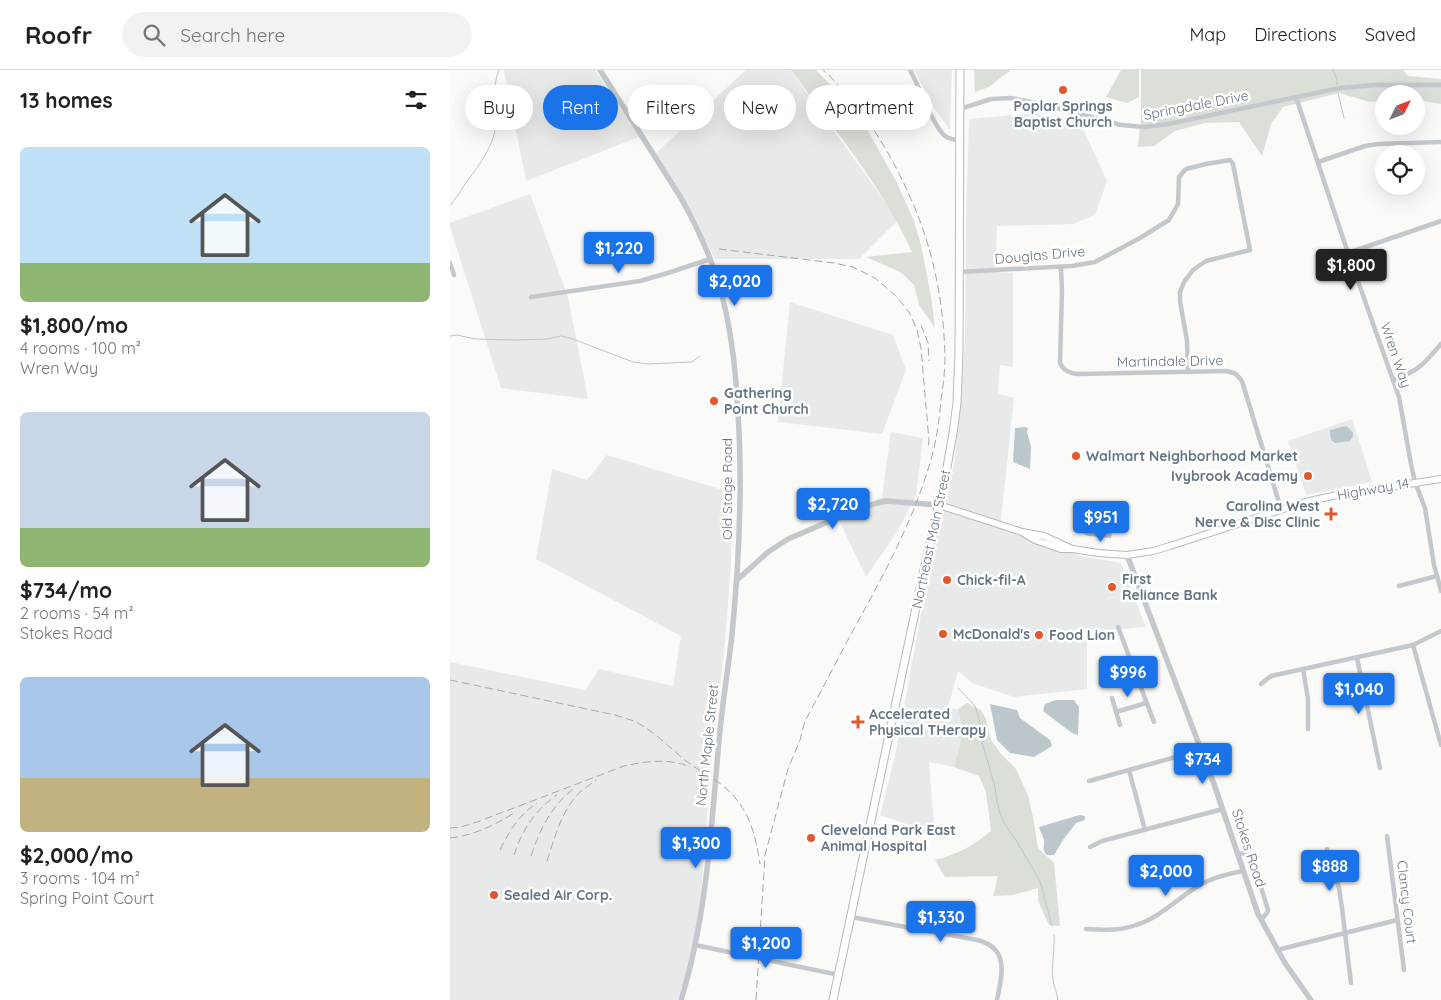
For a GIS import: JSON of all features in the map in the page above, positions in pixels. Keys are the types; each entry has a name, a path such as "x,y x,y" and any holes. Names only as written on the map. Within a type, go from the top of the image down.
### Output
{"main road":[{"name":"Northeast Main Street","path":"833,1000 949,460 957,403 960,70"},
{"name":"Highway 14","path":"939,505 1022,532 1035,540 1061,549 1127,555 1166,548 1281,509 1337,495 1441,479"}],"street":[{"name":"Old Stage Road","path":"600,70 681,198 699,232 717,280 730,331 737,398 741,477 737,580"},
{"path":"910,70 942,132 947,137 960,141"},
{"name":"Springdale Drive","path":"960,109 991,99 1011,98 1042,104 1121,125 1145,127 1367,85 1441,85"},
{"name":"Wren Way","path":"1296,97 1402,409 1410,464 1425,508 1441,590"},
{"path":"1318,162 1365,146 1441,142"},
{"name":"Douglas Drive","path":"959,272 1061,267 1095,262 1169,220 1176,209 1179,198 1179,177 1183,171 1191,167 1223,160 1232,161 1250,250 1206,260 1193,270 1184,282 1180,292 1180,301 1187,340 1188,372"},
{"path":"1348,253 1441,221"},
{"path":"531,297 640,281 710,260"},
{"path":"450,263 454,275"},
{"name":"Martindale Drive","path":"1061,267 1060,363 1065,370 1078,374 1188,372 1230,372 1236,374 1241,380 1281,509"},
{"path":"1393,380 1417,370 1441,344"},
{"path":"737,580 781,543 858,509 877,503 893,501 939,505"},
{"name":"Stokes Road","path":"1127,555 1223,809 1242,871 1261,920 1285,964 1311,1000"},
{"path":"1400,586 1437,576"},
{"name":"North Maple Street","path":"681,1000 695,945 704,892 737,580"},
{"path":"1118,626 1154,722"},
{"path":"1261,684 1271,676 1413,645 1441,631"},
{"path":"1413,645 1441,745"},
{"path":"1357,658 1380,768"},
{"path":"1103,671 1131,660"},
{"path":"1303,669 1308,699 1308,729"},
{"path":"1112,698 1120,725"},
{"path":"1116,712 1146,703"},
{"path":"1089,781 1201,750"},
{"path":"1129,770 1145,830"},
{"path":"1090,847 1102,840 1223,809"},
{"name":"Clancy Court","path":"1387,836 1404,970"},
{"path":"1327,849 1339,888 1351,983"},
{"path":"1237,854 1246,853 1252,858 1268,910 1261,920"},
{"path":"1086,929 1117,930 1139,925 1162,912 1204,882 1242,871"},
{"path":"851,917 977,940 987,944 997,952 1002,965 997,1000"},
{"path":"1277,950 1397,920"},
{"path":"695,945 839,975"}],"shaded area":[{"path":"504,70 595,70 605,85 543,85 543,130 618,130 618,105 628,120 628,130 634,130 639,137 526,181 516,130 533,130 533,85 507,85"},
{"path":"746,70 790,70 806,92 806,130 833,130 898,220 859,259 715,259 697,222 656,153 681,130 714,130 714,100 724,90 724,130 796,130 796,85 730,85"},
{"path":"791,70 816,70 831,85 806,85 806,90"},
{"path":"914,70 952,70 950,130 932,104 932,85 922,85"},
{"path":"974,70 1011,70 989,87 975,92"},
{"path":"1121,70 1139,70 1139,97 1127,103 1106,97"},
{"path":"1141,70 1403,70 1408,76 1441,79 1441,104 1425,101 1425,85 1375,85 1375,102 1370,102 1339,93 1283,107 1271,124 1262,156 1239,122 1205,123 1175,131 1154,146 1138,147 1141,118"},
{"path":"1035,113 1084,131 1107,181 1095,215 1073,224 997,226 995,272 1013,273 1013,367 1000,365 998,394 1014,398 1001,519 1005,531 1081,556 1121,563 1146,627 1087,632 1087,689 1014,697 972,683 958,671 948,708 958,709 963,731 954,767 929,762 935,838 907,824 880,815 895,756 934,543 955,460 965,343 969,119"},
{"path":"836,130 868,130 897,183 914,221 921,245 935,328 919,305 914,285 898,271 866,257 912,252 887,204"},
{"path":"530,194 568,297 588,399 501,388 450,227 450,223"},
{"path":"790,302 893,335 906,370 882,434 778,422"},
{"path":"1352,419 1372,482 1306,495 1288,441"},
{"path":"1346,426 1353,432 1350,441 1333,442 1330,430"},
{"path":"1015,428 1028,428 1027,432 1031,447 1030,469 1013,462"},
{"path":"891,432 923,438 916,496 895,535 866,577 838,518 882,497"},
{"path":"607,455 733,493 731,565 724,653 712,751 697,946 677,1000 450,1000 450,662 585,690 599,669 673,686 681,636 536,559 552,469 587,480"},
{"path":"1086,518 1101,523 1111,523 1111,538 1088,536 1082,533"},
{"path":"1056,700 1074,700 1079,707 1078,735 1072,733 1043,711 1045,704"},
{"path":"967,703 981,710 986,719 991,740 1001,754 1016,769 1028,795 1038,848 1054,863 1060,926 1049,925 1038,901 1038,888 1013,895 993,896 998,876 945,877 935,860 965,849 991,831 986,792 979,776 954,767 963,731 958,709"},
{"path":"990,704 1017,710 1020,718 1050,740 1052,746 1034,757 1010,753 997,740"},
{"path":"1080,815 1085,816 1085,820 1076,823 1054,855 1047,855 1044,851 1044,840 1039,827"}],"waterway":[{"path":"450,206 480,163 489,148 495,132 495,83 499,70"},
{"path":"1333,70 1337,79 1337,85"},
{"path":"1338,93 1344,118"},
{"path":"450,336 515,340 547,339 561,336 633,362 648,364 692,362 700,356"},
{"path":"958,688 975,706 1000,813 1004,823 1040,881 1052,926"},
{"path":"1054,935 1053,983 1058,1000"}],"railway":[{"path":"756,1000 765,855 788,769 800,740 805,721 886,569 914,508 929,466 935,442 945,368 940,296 931,255 918,216 902,180 873,129 850,98 823,70"},
{"path":"719,249 853,267 875,278 896,296 909,312 917,330 921,348 928,447"},
{"path":"921,325 928,343 929,361"},
{"path":"450,680 615,715 641,725 655,734 690,764 718,782 736,799 748,818 760,864"},
{"path":"450,828 477,822 624,766 666,761 690,767"},
{"path":"547,861 559,825 568,807 580,792 596,780"},
{"path":"531,856 538,836 548,818 560,801 576,787"},
{"path":"514,855 530,821 542,807 557,795"},
{"path":"500,850 515,824 537,803"},
{"path":"450,838 468,835 484,829 514,813"}],"place":[{"name":"Poplar Springs Baptist Church","path":"1063,90"},
{"name":"Gathering Point Church","path":"714,401"},
{"name":"Walmart Neighborhood Market","path":"1076,456"},
{"name":"Ivybrook Academy","path":"1308,476"},
{"name":"Carolina West Nerve & Disc Clinic","path":"1331,514"},
{"name":"Chick-fil-A","path":"947,580"},
{"name":"First Reliance Bank","path":"1112,587"},
{"name":"McDonald's","path":"943,634"},
{"name":"Food Lion","path":"1039,635"},
{"name":"Accelerated Physical THerapy","path":"858,722"},
{"name":"Cleveland Park East Animal Hospital","path":"811,838"},
{"name":"Sealed Air Corp.","path":"494,895"}]}
